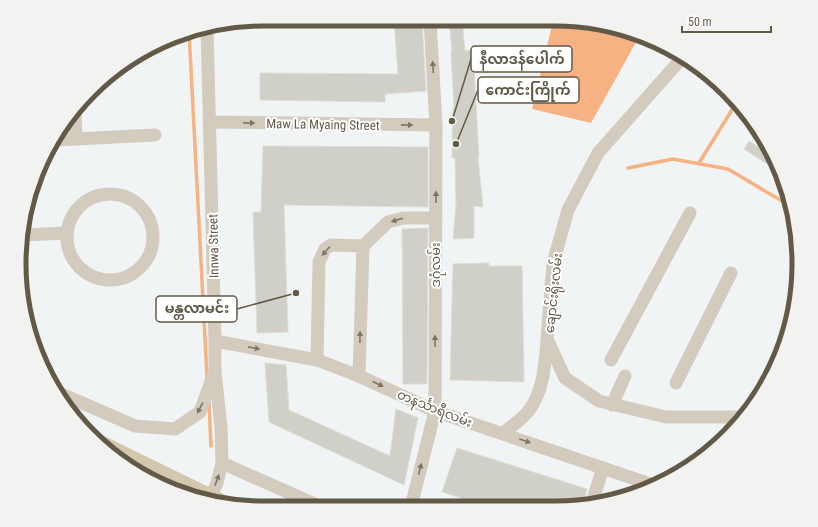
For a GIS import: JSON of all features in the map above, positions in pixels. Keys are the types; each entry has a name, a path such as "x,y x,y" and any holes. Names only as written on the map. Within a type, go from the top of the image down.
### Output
{"main road":[{"path":"124,456 193,490"}],"street":[{"name":"ဒဂုံလမ်း","path":"412,501 435,411 436,125 430,26"},
{"name":"Innwa Street","path":"207,33 215,372 221,427 222,463 214,495"},
{"name":"ချောင်းရိုးလမ်း","path":"679,62 598,153 568,210 553,263 547,339 565,378 599,401 666,417 736,417"},
{"path":"75,119 76,138"},
{"name":"Maw La Myaing Street","path":"210,122 436,125"},
{"path":"61,139 154,135"},
{"path":"114,193 130,198 144,209 152,224 153,241 149,257 138,270 123,278 106,280 90,275 76,265 68,250 67,233 72,216 82,203 97,195 114,193"},
{"path":"612,360 690,213"},
{"path":"318,360 319,262 325,249 331,245 362,246 388,222 403,218 436,218"},
{"path":"28,234 67,233"},
{"path":"359,376 362,246"},
{"path":"676,383 731,273"},
{"path":"503,433 519,421 531,408 541,385 547,339"},
{"name":"တနင်္သာရီလမ်း","path":"215,341 318,360 359,376 435,411 646,483"},
{"path":"67,396 136,426 175,430 200,412 215,372"},
{"path":"612,405 625,376"},
{"path":"222,463 308,501"},
{"path":"593,497 602,468"}],"shaded area":[{"path":"552,26 585,28 616,34 637,41 591,123 532,109"}],"building":[{"path":"394,26 422,26 426,91 385,94 385,102 260,100 260,73 398,74"},
{"path":"450,26 463,26 465,51 473,50 478,157 483,207 474,206 474,238 453,239 456,205 455,158 452,158 454,108"},
{"path":"749,141 763,150 772,167 744,149"},
{"path":"263,146 428,147 428,207 284,205 288,332 257,333 253,212 261,212"},
{"path":"428,228 427,384 403,384 402,229"},
{"path":"489,263 489,266 522,266 524,382 450,380 453,264"},
{"path":"265,363 286,365 289,410 390,456 396,409 418,418 404,485 269,422"},
{"path":"457,448 587,489 584,499 554,501 470,501 442,492"}],"waterway":[{"path":"189,38 207,377"},
{"path":"699,163 733,108"},
{"path":"628,168 673,159 728,169 784,202"},
{"path":"209,403 211,446"}],"place":[{"name":"နီလာဒန်ပေါက်","path":"452,121"},
{"name":"ကောင်းကြိုက်","path":"456,144"},
{"name":"မန္တလာမင်း","path":"296,293"}]}
